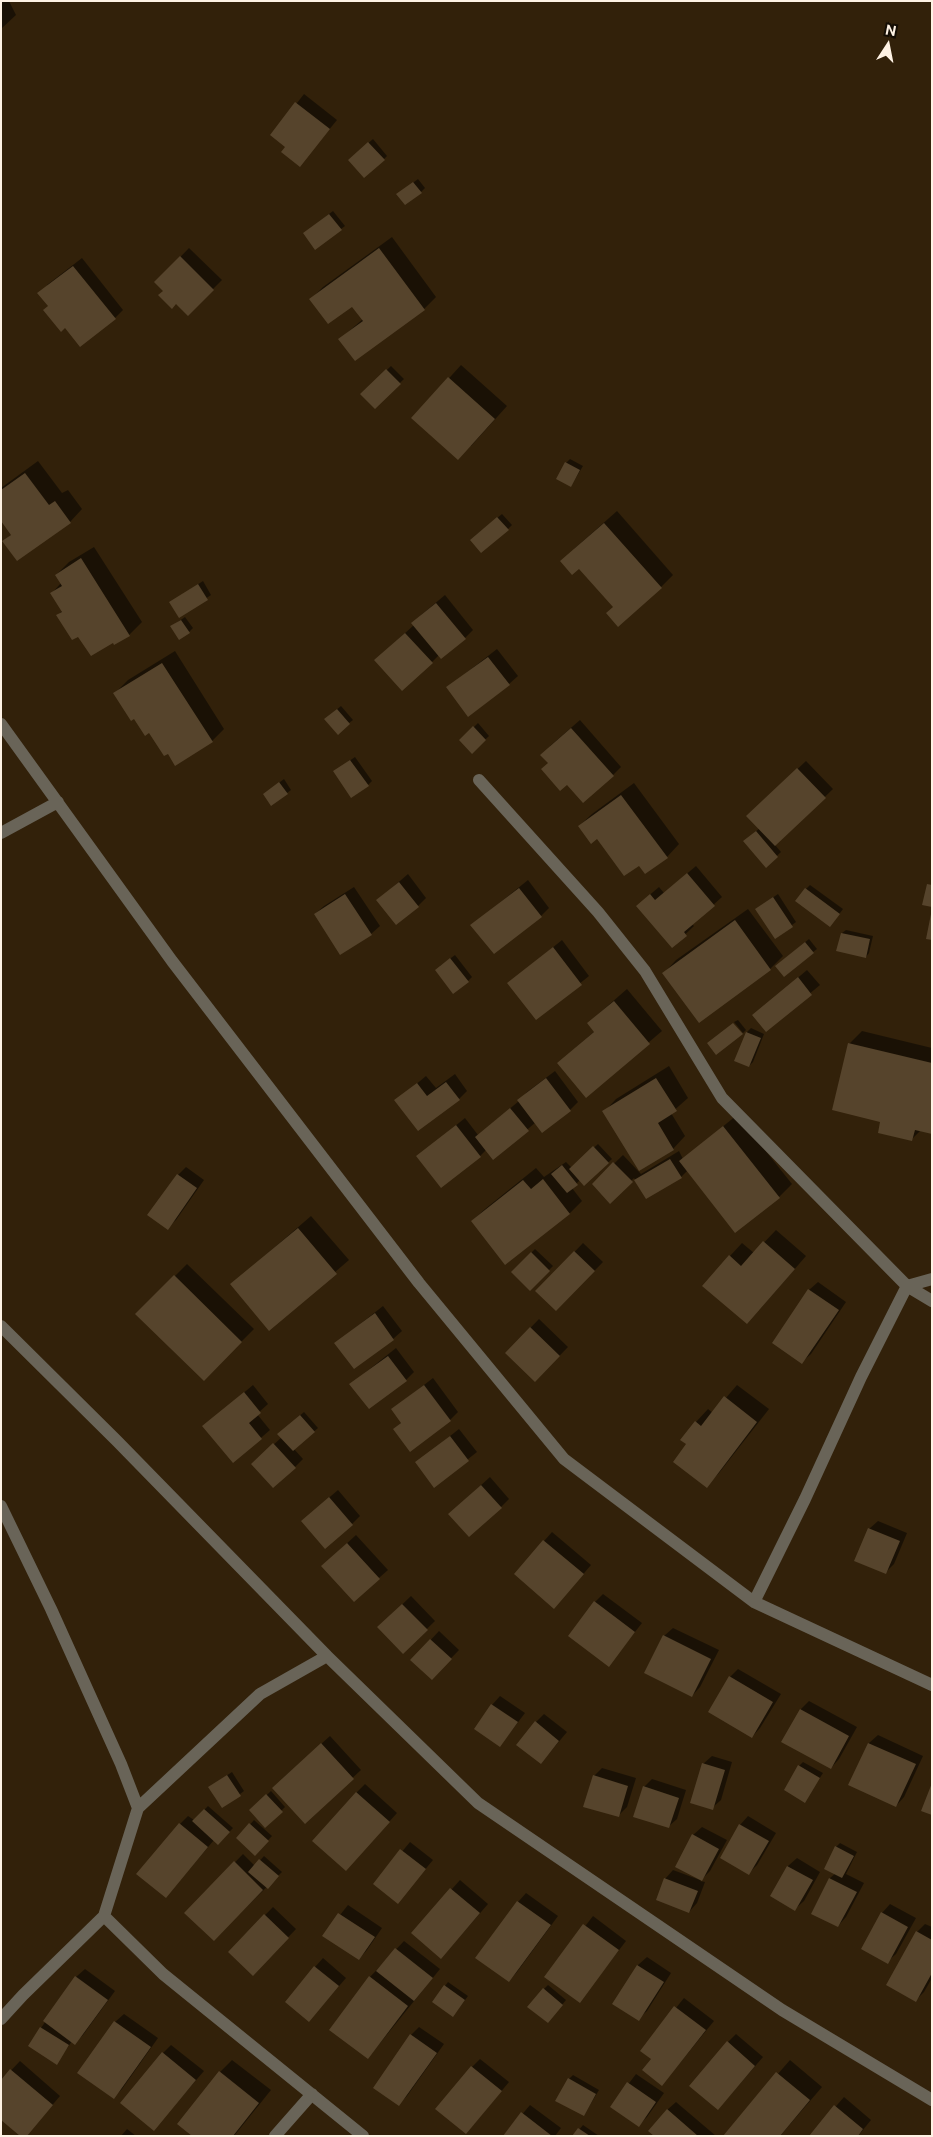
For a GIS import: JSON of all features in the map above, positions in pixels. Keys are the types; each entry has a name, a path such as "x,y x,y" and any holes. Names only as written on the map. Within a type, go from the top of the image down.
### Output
{"street":[{"path":"1,724 172,961 401,1259 564,1459 754,1602 932,1685"},
{"path":"480,780 598,912 645,971 722,1098 907,1286 932,1301"},
{"path":"1,834 58,802"},
{"path":"754,1602 806,1499 861,1377 907,1286 932,1279"},
{"path":"1,1326 124,1448 327,1656 478,1803 782,2010 932,2100"},
{"path":"1,1506 51,1609 121,1764 138,1808"},
{"path":"1,2019 104,1916 138,1808 260,1694 327,1656"},
{"path":"104,1916 163,1974 363,2136"},
{"path":"275,2136 312,2094"}],"building":[{"path":"295,102 330,129 300,167 281,152 285,147 270,135"},
{"path":"368,142 385,160 364,178 348,160"},
{"path":"413,182 422,193 405,205 396,194"},
{"path":"329,214 342,230 315,250 303,233"},
{"path":"379,248 425,310 355,361 338,339 363,321 352,307 328,324 309,299"},
{"path":"180,256 214,290 188,316 176,304 172,309 158,295 163,291 154,282"},
{"path":"73,266 116,319 80,347 65,328 61,332 43,310 48,306 37,293"},
{"path":"386,369 401,384 375,409 360,394"},
{"path":"448,377 495,419 458,460 411,418"},
{"path":"565,462 580,470 571,487 556,479"},
{"path":"25,473 49,505 55,501 71,523 17,561 2,541 11,535 1,521 1,490"},
{"path":"497,517 509,530 481,553 470,540"},
{"path":"604,523 662,588 618,627 606,613 613,607 579,569 572,575 560,561"},
{"path":"81,558 130,636 114,645 113,643 91,656 78,637 72,640 56,615 62,612 50,593 62,586 55,575"},
{"path":"198,584 208,600 179,618 169,602"},
{"path":"436,603 466,639 441,659 411,623"},
{"path":"181,620 190,633 179,640 170,626"},
{"path":"405,633 433,663 402,691 374,660"},
{"path":"488,657 510,685 468,717 446,687"},
{"path":"162,663 213,742 175,766 168,754 164,756 149,733 145,736 134,719 131,721 113,693"},
{"path":"337,709 350,724 338,735 324,719"},
{"path":"473,726 486,740 472,754 459,740"},
{"path":"571,728 614,776 583,803 567,785 560,791 541,769 548,763 540,755"},
{"path":"350,760 369,786 351,798 333,771"},
{"path":"797,768 826,798 775,846 746,816"},
{"path":"279,782 288,794 271,806 263,794"},
{"path":"621,795 668,858 645,874 639,866 624,876 597,839 591,844 578,826"},
{"path":"756,831 778,857 766,868 743,841"},
{"path":"687,873 715,906 684,932 687,936 672,948 636,906 650,894 655,900"},
{"path":"399,882 419,907 396,925 376,900"},
{"path":"927,884 932,885 932,907 922,905"},
{"path":"519,888 542,917 494,954 470,925"},
{"path":"805,888 840,914 830,927 795,901"},
{"path":"345,894 372,935 340,955 314,914"},
{"path":"773,897 793,927 775,939 755,909"},
{"path":"932,914 932,940 926,939"},
{"path":"735,920 771,970 699,1023 662,973"},
{"path":"841,933 870,939 866,958 836,951"},
{"path":"805,942 814,953 784,977 775,966"},
{"path":"553,947 582,985 536,1020 507,983"},
{"path":"450,958 469,982 453,994 435,970"},
{"path":"798,977 812,995 766,1032 752,1015"},
{"path":"614,1001 650,1044 586,1098 557,1063 594,1032 587,1023"},
{"path":"733,1023 743,1034 716,1055 707,1043"},
{"path":"746,1032 761,1038 749,1067 734,1061"},
{"path":"848,1043 932,1063 932,1134 915,1130 912,1141 878,1133 880,1122 832,1110"},
{"path":"546,1078 571,1111 542,1133 517,1100"},
{"path":"656,1078 677,1111 658,1123 674,1150 639,1171 602,1111"},
{"path":"446,1082 460,1100 418,1131 394,1100 417,1083 427,1096"},
{"path":"510,1108 529,1131 493,1160 475,1137"},
{"path":"456,1125 481,1157 441,1188 416,1156"},
{"path":"723,1126 780,1198 735,1233 679,1161"},
{"path":"593,1146 609,1163 584,1186 569,1169"},
{"path":"670,1159 682,1178 646,1199 634,1180"},
{"path":"613,1162 633,1182 610,1204 592,1184"},
{"path":"562,1165 578,1185 567,1193 551,1174"},
{"path":"177,1174 197,1188 168,1230 147,1215"},
{"path":"543,1179 570,1214 505,1265 471,1221 523,1180 531,1189"},
{"path":"298,1228 337,1274 269,1331 230,1284"},
{"path":"763,1241 795,1269 747,1324 702,1286 729,1255 741,1266"},
{"path":"574,1251 595,1271 556,1311 535,1291"},
{"path":"531,1252 550,1271 530,1291 511,1272"},
{"path":"174,1275 242,1342 204,1381 135,1314"},
{"path":"808,1289 839,1310 802,1364 772,1343"},
{"path":"375,1313 394,1340 354,1369 334,1343"},
{"path":"530,1327 560,1356 535,1382 505,1353"},
{"path":"388,1356 407,1381 369,1409 349,1384"},
{"path":"424,1385 451,1421 410,1452 393,1429 401,1423 391,1409"},
{"path":"244,1392 261,1413 249,1423 262,1439 233,1463 202,1426"},
{"path":"724,1396 757,1422 707,1488 673,1462 686,1444 680,1440 695,1421 701,1426"},
{"path":"300,1415 315,1432 293,1451 277,1434"},
{"path":"450,1436 469,1461 434,1488 415,1462"},
{"path":"273,1443 296,1468 273,1488 251,1464"},
{"path":"481,1485 502,1508 469,1537 448,1514"},
{"path":"329,1497 353,1525 325,1549 301,1521"},
{"path":"868,1528 900,1541 886,1574 854,1561"},
{"path":"543,1540 584,1574 554,1609 514,1574"},
{"path":"347,1543 380,1579 354,1602 321,1566"},
{"path":"594,1601 635,1632 609,1667 568,1636"},
{"path":"402,1604 428,1630 403,1654 377,1627"},
{"path":"663,1635 711,1659 692,1697 644,1673"},
{"path":"430,1639 452,1659 432,1680 410,1660"},
{"path":"729,1676 773,1702 752,1738 708,1712"},
{"path":"491,1704 518,1722 500,1747 474,1729"},
{"path":"800,1709 849,1736 831,1769 781,1742"},
{"path":"535,1721 559,1741 541,1764 516,1745"},
{"path":"321,1743 354,1779 305,1824 272,1788"},
{"path":"868,1743 916,1764 896,1807 848,1785"},
{"path":"702,1763 725,1770 713,1810 690,1803"},
{"path":"798,1765 820,1778 805,1803 784,1790"},
{"path":"227,1775 241,1796 222,1808 208,1787"},
{"path":"593,1775 628,1786 619,1817 583,1807"},
{"path":"932,1783 932,1815 921,1811"},
{"path":"643,1786 679,1798 669,1828 633,1817"},
{"path":"356,1792 390,1822 346,1871 312,1841"},
{"path":"266,1794 283,1812 265,1828 249,1810"},
{"path":"204,1809 230,1832 218,1845 192,1821"},
{"path":"179,1823 208,1847 166,1898 136,1874"},
{"path":"249,1823 269,1841 255,1856 236,1838"},
{"path":"739,1824 769,1841 749,1875 720,1858"},
{"path":"692,1834 719,1849 702,1881 675,1867"},
{"path":"835,1846 854,1856 842,1878 824,1869"},
{"path":"400,1849 426,1869 398,1904 373,1884"},
{"path":"259,1859 279,1876 268,1889 248,1872"},
{"path":"234,1861 263,1890 214,1941 184,1913"},
{"path":"787,1866 813,1880 795,1911 770,1896"},
{"path":"664,1878 698,1891 689,1913 656,1900"},
{"path":"829,1878 857,1892 838,1927 811,1914"},
{"path":"450,1888 480,1913 441,1959 411,1933"},
{"path":"517,1901 551,1925 509,1982 475,1958"},
{"path":"881,1912 908,1927 888,1964 861,1949"},
{"path":"338,1913 375,1937 359,1960 322,1936"},
{"path":"264,1914 289,1938 253,1976 228,1952"},
{"path":"583,1924 619,1950 580,2003 544,1977"},
{"path":"916,1931 932,1940 932,1973 916,2002 886,1985"},
{"path":"395,1948 433,1978 414,2001 376,1971"},
{"path":"637,1965 664,1982 639,2021 612,2004"},
{"path":"314,1966 339,1986 309,2022 285,2002"},
{"path":"75,1976 108,2000 75,2045 43,2021"},
{"path":"369,1976 408,2006 368,2059 329,2030"},
{"path":"444,1985 465,2000 453,2017 432,2002"},
{"path":"543,1988 563,2005 548,2023 527,2007"},
{"path":"674,2006 706,2030 662,2086 642,2070 651,2059 640,2051"},
{"path":"114,2021 151,2047 114,2099 77,2073"},
{"path":"40,2027 69,2045 57,2065 28,2046"},
{"path":"410,2034 437,2053 399,2106 373,2088"},
{"path":"727,2041 755,2066 718,2110 689,2086"},
{"path":"162,2052 196,2080 154,2131 120,2103"},
{"path":"471,2066 502,2091 466,2134 435,2109"},
{"path":"10,2069 53,2105 27,2136 20,2136 1,2120 1,2080"},
{"path":"219,2071 259,2103 233,2136 192,2136 177,2124"},
{"path":"776,2072 810,2100 780,2136 723,2136"},
{"path":"568,2078 596,2094 584,2116 555,2101"},
{"path":"627,2082 656,2102 639,2127 610,2107"},
{"path":"834,2105 863,2129 858,2136 809,2136"},
{"path":"667,2109 698,2136 654,2136 648,2131"},
{"path":"521,2112 552,2136 503,2136"},
{"path":"578,2128 590,2136 572,2136"}]}
